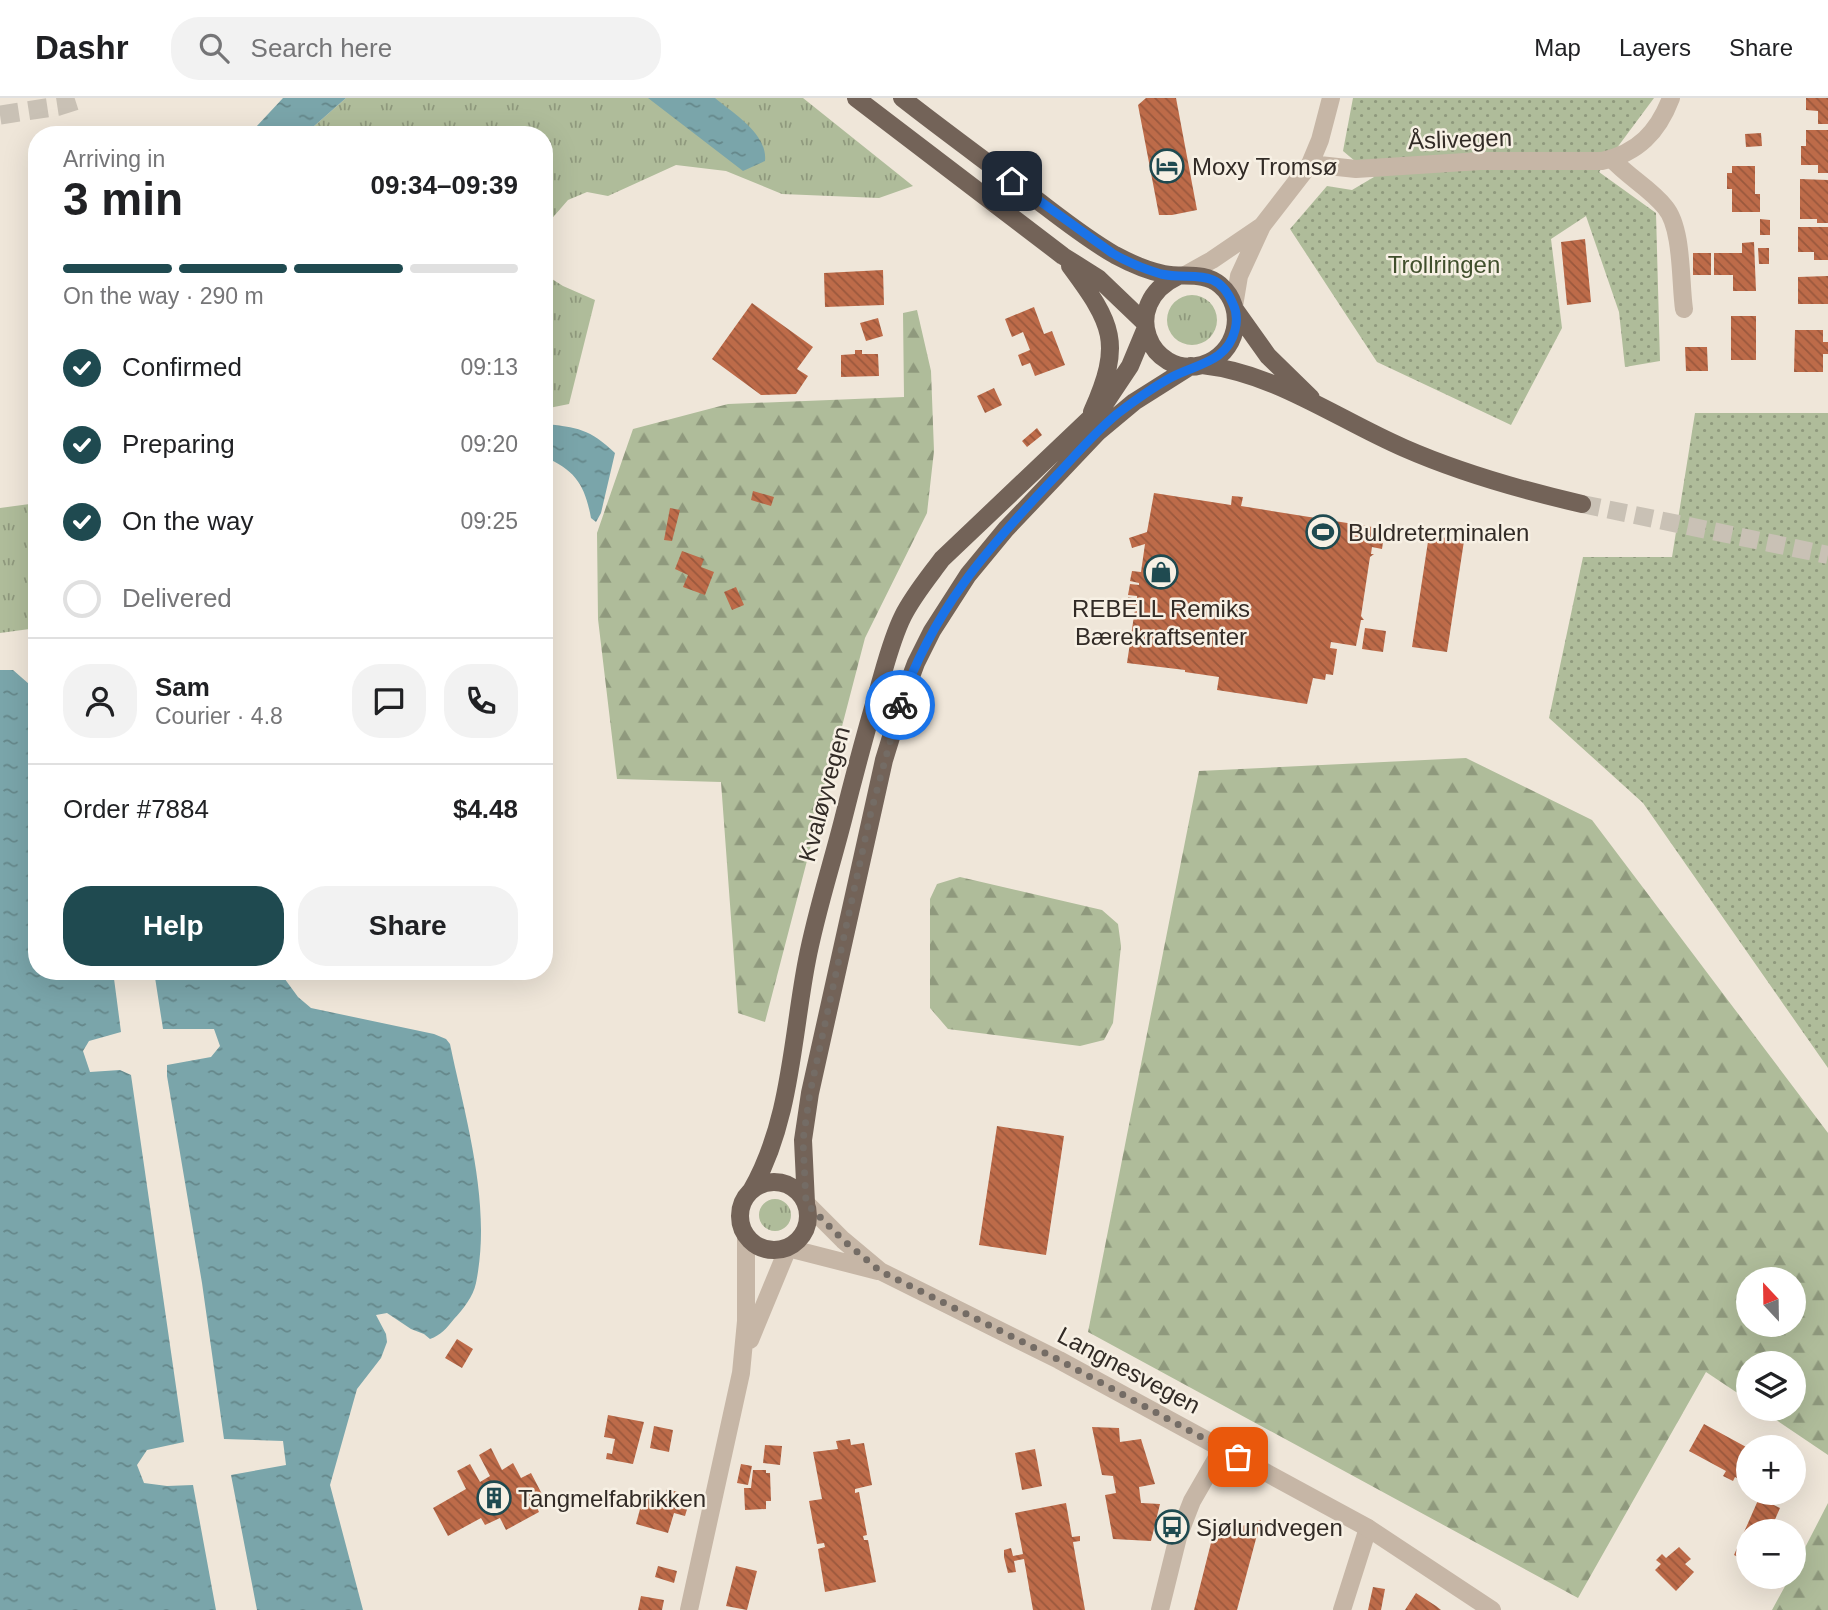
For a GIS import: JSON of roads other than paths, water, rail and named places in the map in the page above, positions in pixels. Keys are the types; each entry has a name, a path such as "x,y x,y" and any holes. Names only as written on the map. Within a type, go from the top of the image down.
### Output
{"main road":[{"path":"856,98 1063,256 1098,278 1145,326 1157,352 1167,360 1219,367 1247,375 1443,463 1510,486 1582,504"},
{"path":"902,98 1112,253 1155,272 1210,278 1229,295 1268,356 1315,404"},
{"path":"1063,256 1096,301 1107,323 1110,340 1110,362 1088,422"},
{"path":"1145,326 1147,307 1154,293 1164,282 1182,275"},
{"path":"1196,366 1215,359 1226,351 1236,325 1235,308"},
{"name":"Kvaløyvegen","path":"751,1191 772,1147 794,1047 815,925 864,738 889,652 903,617 942,559 1088,422 1117,388 1130,366 1145,326"},
{"name":"Kvaløyvegen","path":"806,1203 803,1140 810,1093 871,812 893,727 916,663 950,600 1021,513 1115,416 1165,381 1196,366"},
{"path":"768,1183 786,1184 794,1188 806,1203 808,1213 804,1234 788,1248 769,1250 752,1243 746,1236 740,1213 751,1191 768,1183"}],"street":[{"path":"1235,308 1239,276 1262,226 1310,163 1320,140 1331,98"},
{"name":"Åslivegen","path":"1310,163 1356,169 1466,162 1612,159 1639,146 1652,133 1661,121 1671,98"},
{"path":"1612,159 1622,171 1667,209 1676,233 1684,309"},
{"path":"1182,275 1212,260 1262,226"},
{"name":"Langnesvegen","path":"806,1203 843,1240 880,1271"},
{"path":"689,1610 744,1356 747,1310 746,1236"},
{"path":"744,1356 788,1248"},
{"name":"Langnesvegen","path":"788,1248 880,1271 1059,1360 1368,1528 1492,1610"},
{"path":"1160,1610 1192,1501 1222,1449"},
{"path":"1342,1610 1368,1528"}],"water":[{"path":"283,98 346,98 314,126 257,126"},
{"path":"648,98 715,98 740,117 755,133 761,142 765,161 743,171"},
{"path":"553,425 590,434 615,453 601,513 596,522 591,518 586,497 577,480 555,462"},
{"path":"0,670 13,670 28,683 28,980 114,980 121,1032 89,1041 83,1051 90,1072 120,1070 131,1075 184,1442 147,1450 137,1465 144,1483 193,1485 216,1610 0,1610"},
{"path":"155,980 286,980 298,997 311,1008 434,1034 446,1039 450,1044 479,1193 480,1253 476,1283 461,1311 443,1331 430,1339 387,1313 376,1315 387,1342 381,1358 357,1389 330,1485 363,1610 257,1610 231,1475 286,1465 283,1441 224,1439 202,1283 167,1076 167,1065 211,1057 220,1046 214,1029 163,1029"}],"tunnel":[{"path":"0,115 59,106 84,98"},
{"path":"1582,504 1828,555"}],"place":[{"name":"Moxy Tromsø","path":"1167,166"},
{"name":"Buldreterminalen","path":"1323,532"},
{"name":"REBELL Remiks Bærekraftsenter","path":"1161,572"},
{"name":"Tangmelfabrikken","path":"494,1498"},
{"name":"Sjølundvegen","path":"1172,1527"}],"park label":[{"name":"Trollringen","path":"1444,264"}]}
